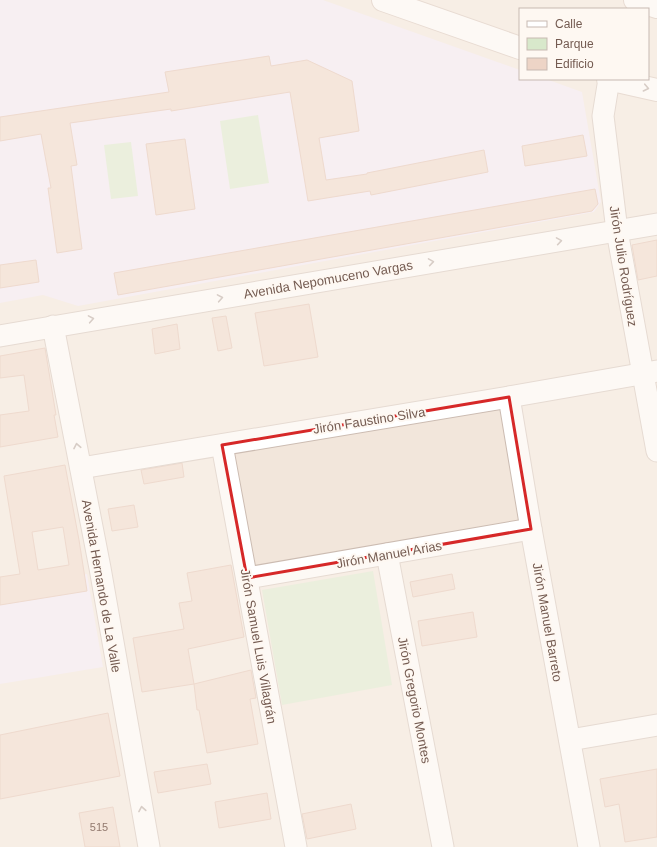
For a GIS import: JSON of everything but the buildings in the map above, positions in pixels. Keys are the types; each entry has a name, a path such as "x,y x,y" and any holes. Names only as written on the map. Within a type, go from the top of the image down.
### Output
{"main road":[{"path":"383,0 519,48"},
{"path":"410,0 519,48"},
{"path":"612,80 657,90"}],"street":[{"name":"Jirón Julio Rodríguez","path":"608,80 603,116 617,232 650,372 657,451"},
{"name":"Avenida Nepomuceno Vargas","path":"0,336 657,224"},
{"name":"Avenida Hernando de La Valle","path":"53,326 100,568 149,847"},
{"name":"Jirón Faustino Silva","path":"81,468 650,372"},
{"name":"Jirón Manuel Barreto","path":"509,397 531,529 589,847"},
{"name":"Jirón Samuel Luis Villagrán","path":"222,445 296,847"},
{"name":"Jirón Manuel Arias","path":"247,578 531,529"},
{"name":"Jirón Gregorio Montes","path":"387,554 443,847"},
{"path":"570,740 657,725"}],"highlighted area":[{"path":"509,397 531,529 247,578 222,445"}],"shaded area":[{"path":"0,0 657,0 657,847 0,847"},
{"path":"0,0 323,0 519,70 519,80 549,80 582,92 601,202 594,212 78,306 43,295 0,303"},
{"path":"87,574 103,667 0,684 0,588"}],"green space":[{"path":"258,115 269,183 230,189 220,121"},
{"path":"131,142 138,196 111,199 104,145"},
{"path":"373,571 392,685 282,705 262,590"}]}
